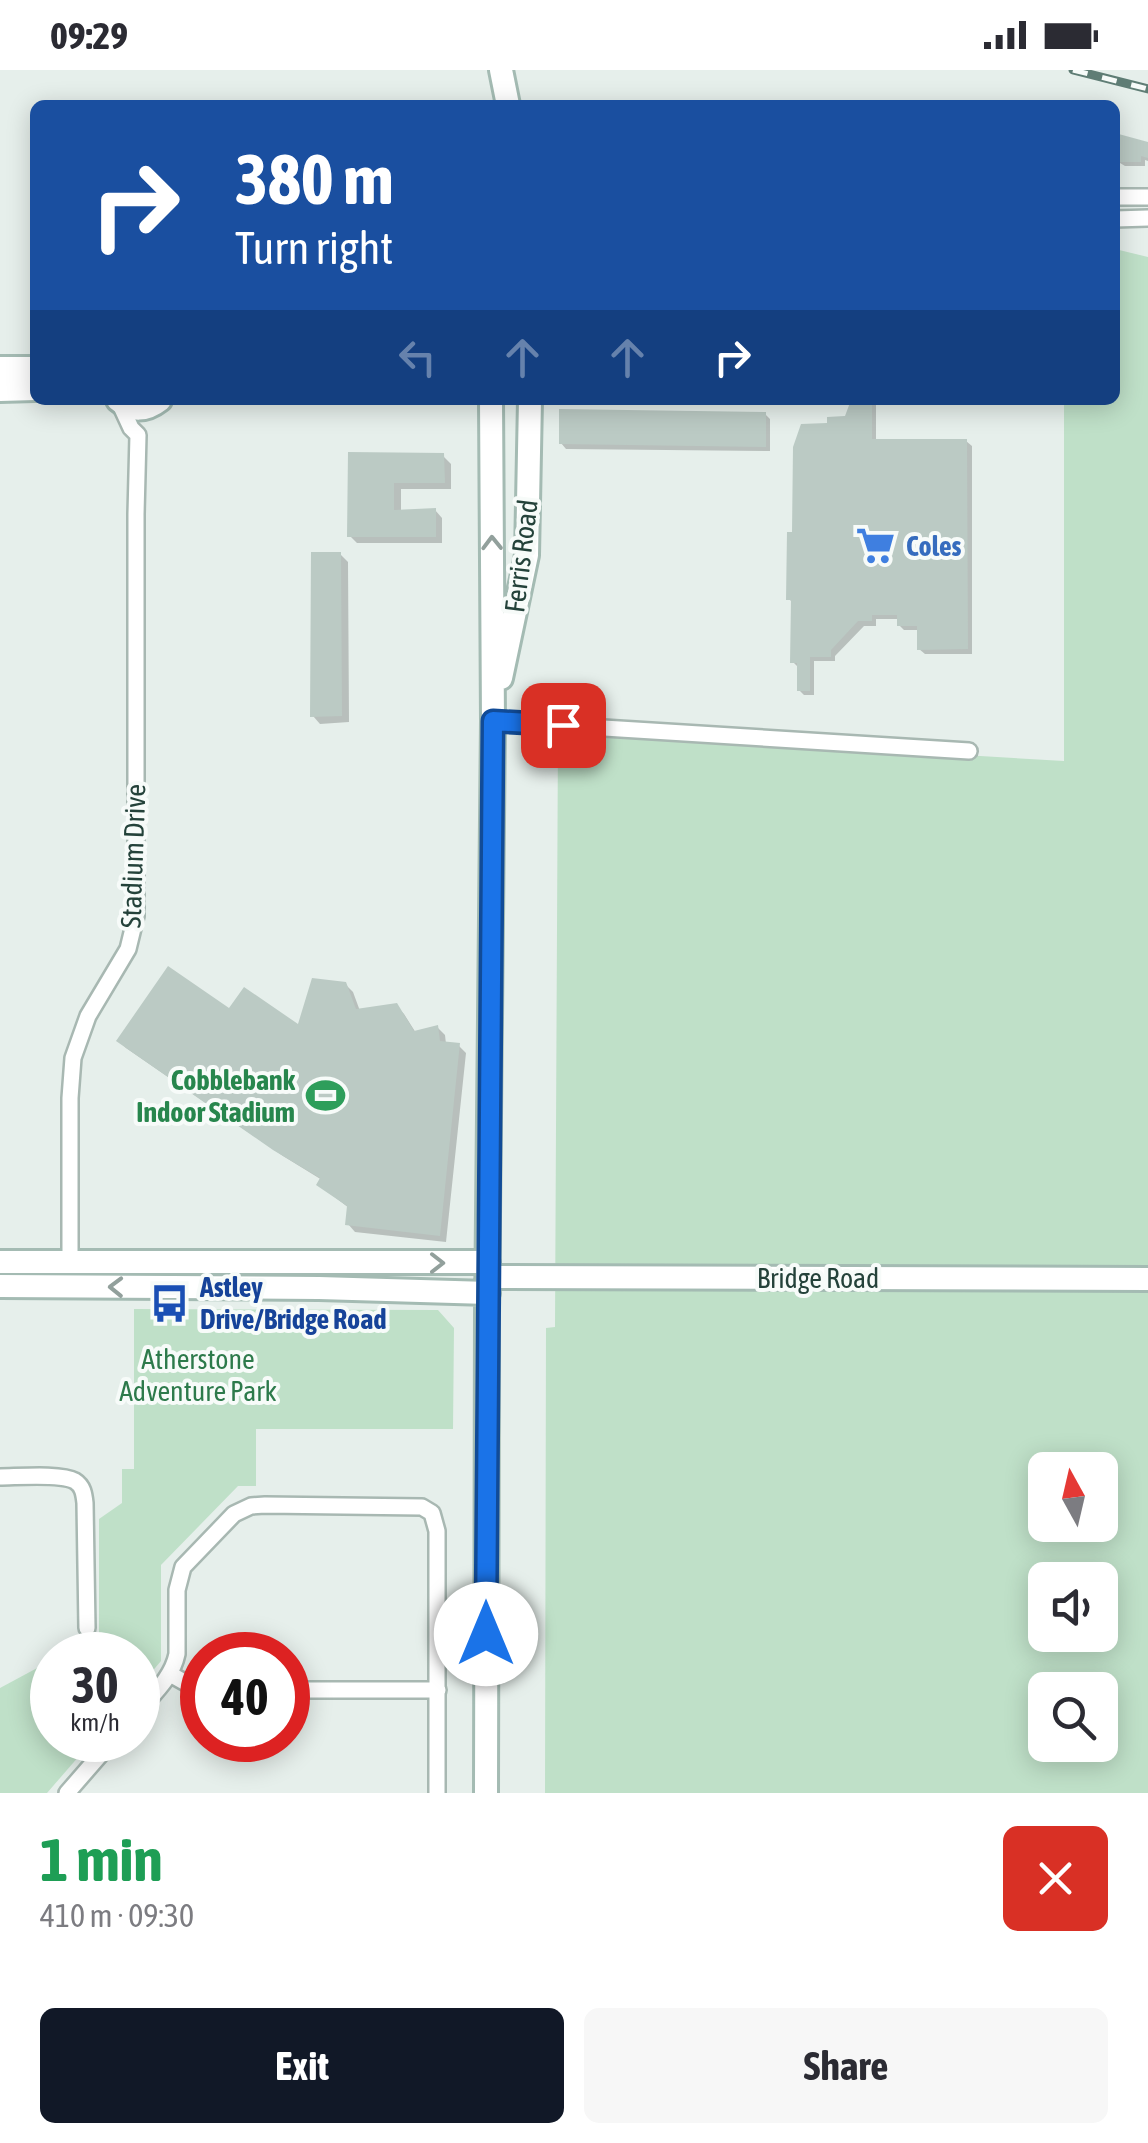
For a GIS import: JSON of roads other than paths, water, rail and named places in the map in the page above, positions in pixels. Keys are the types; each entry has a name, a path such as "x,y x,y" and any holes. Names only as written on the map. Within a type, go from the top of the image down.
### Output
{"street":[{"path":"493,70 493,100"},
{"path":"502,70 507,100"},
{"path":"1120,197 1148,197"},
{"path":"1120,219 1148,218"},
{"path":"0,368 30,368"},
{"path":"0,390 30,389"},
{"path":"121,405 130,428 138,435 148,428 158,405"},
{"path":"125,405 144,409 151,405"},
{"name":"Ferris Road","path":"486,1793 493,716 490,405"},
{"name":"Ferris Road","path":"493,716 526,555 530,405"},
{"name":"Stadium Drive","path":"70,1262 70,1098 74,1058 88,1016 128,949 136,916 138,435"},
{"path":"493,716 968,752"},
{"name":"Bridge Road","path":"0,1262 488,1277 1148,1278"},
{"name":"Bridge Road","path":"0,1286 319,1288 488,1277"},
{"path":"0,1477 65,1478 81,1487 85,1503 87,1628"},
{"path":"160,1686 170,1674 177,1654 177,1590 183,1567 234,1514 265,1505 422,1507 432,1512 437,1531 437,1793"},
{"path":"170,1674 180,1680"},
{"path":"310,1690 438,1690"},
{"path":"67,1793 94,1762"}],"railway":[{"path":"1073,70 1148,89"}],"place":[{"name":"Coles","path":"876,546"},
{"name":"Cobblebank Indoor Stadium","path":"325,1096"},
{"name":"Astley Drive/Bridge Road","path":"170,1303"}],"park label":[{"name":"Atherstone Adventure Park","path":"198,1375"}]}
